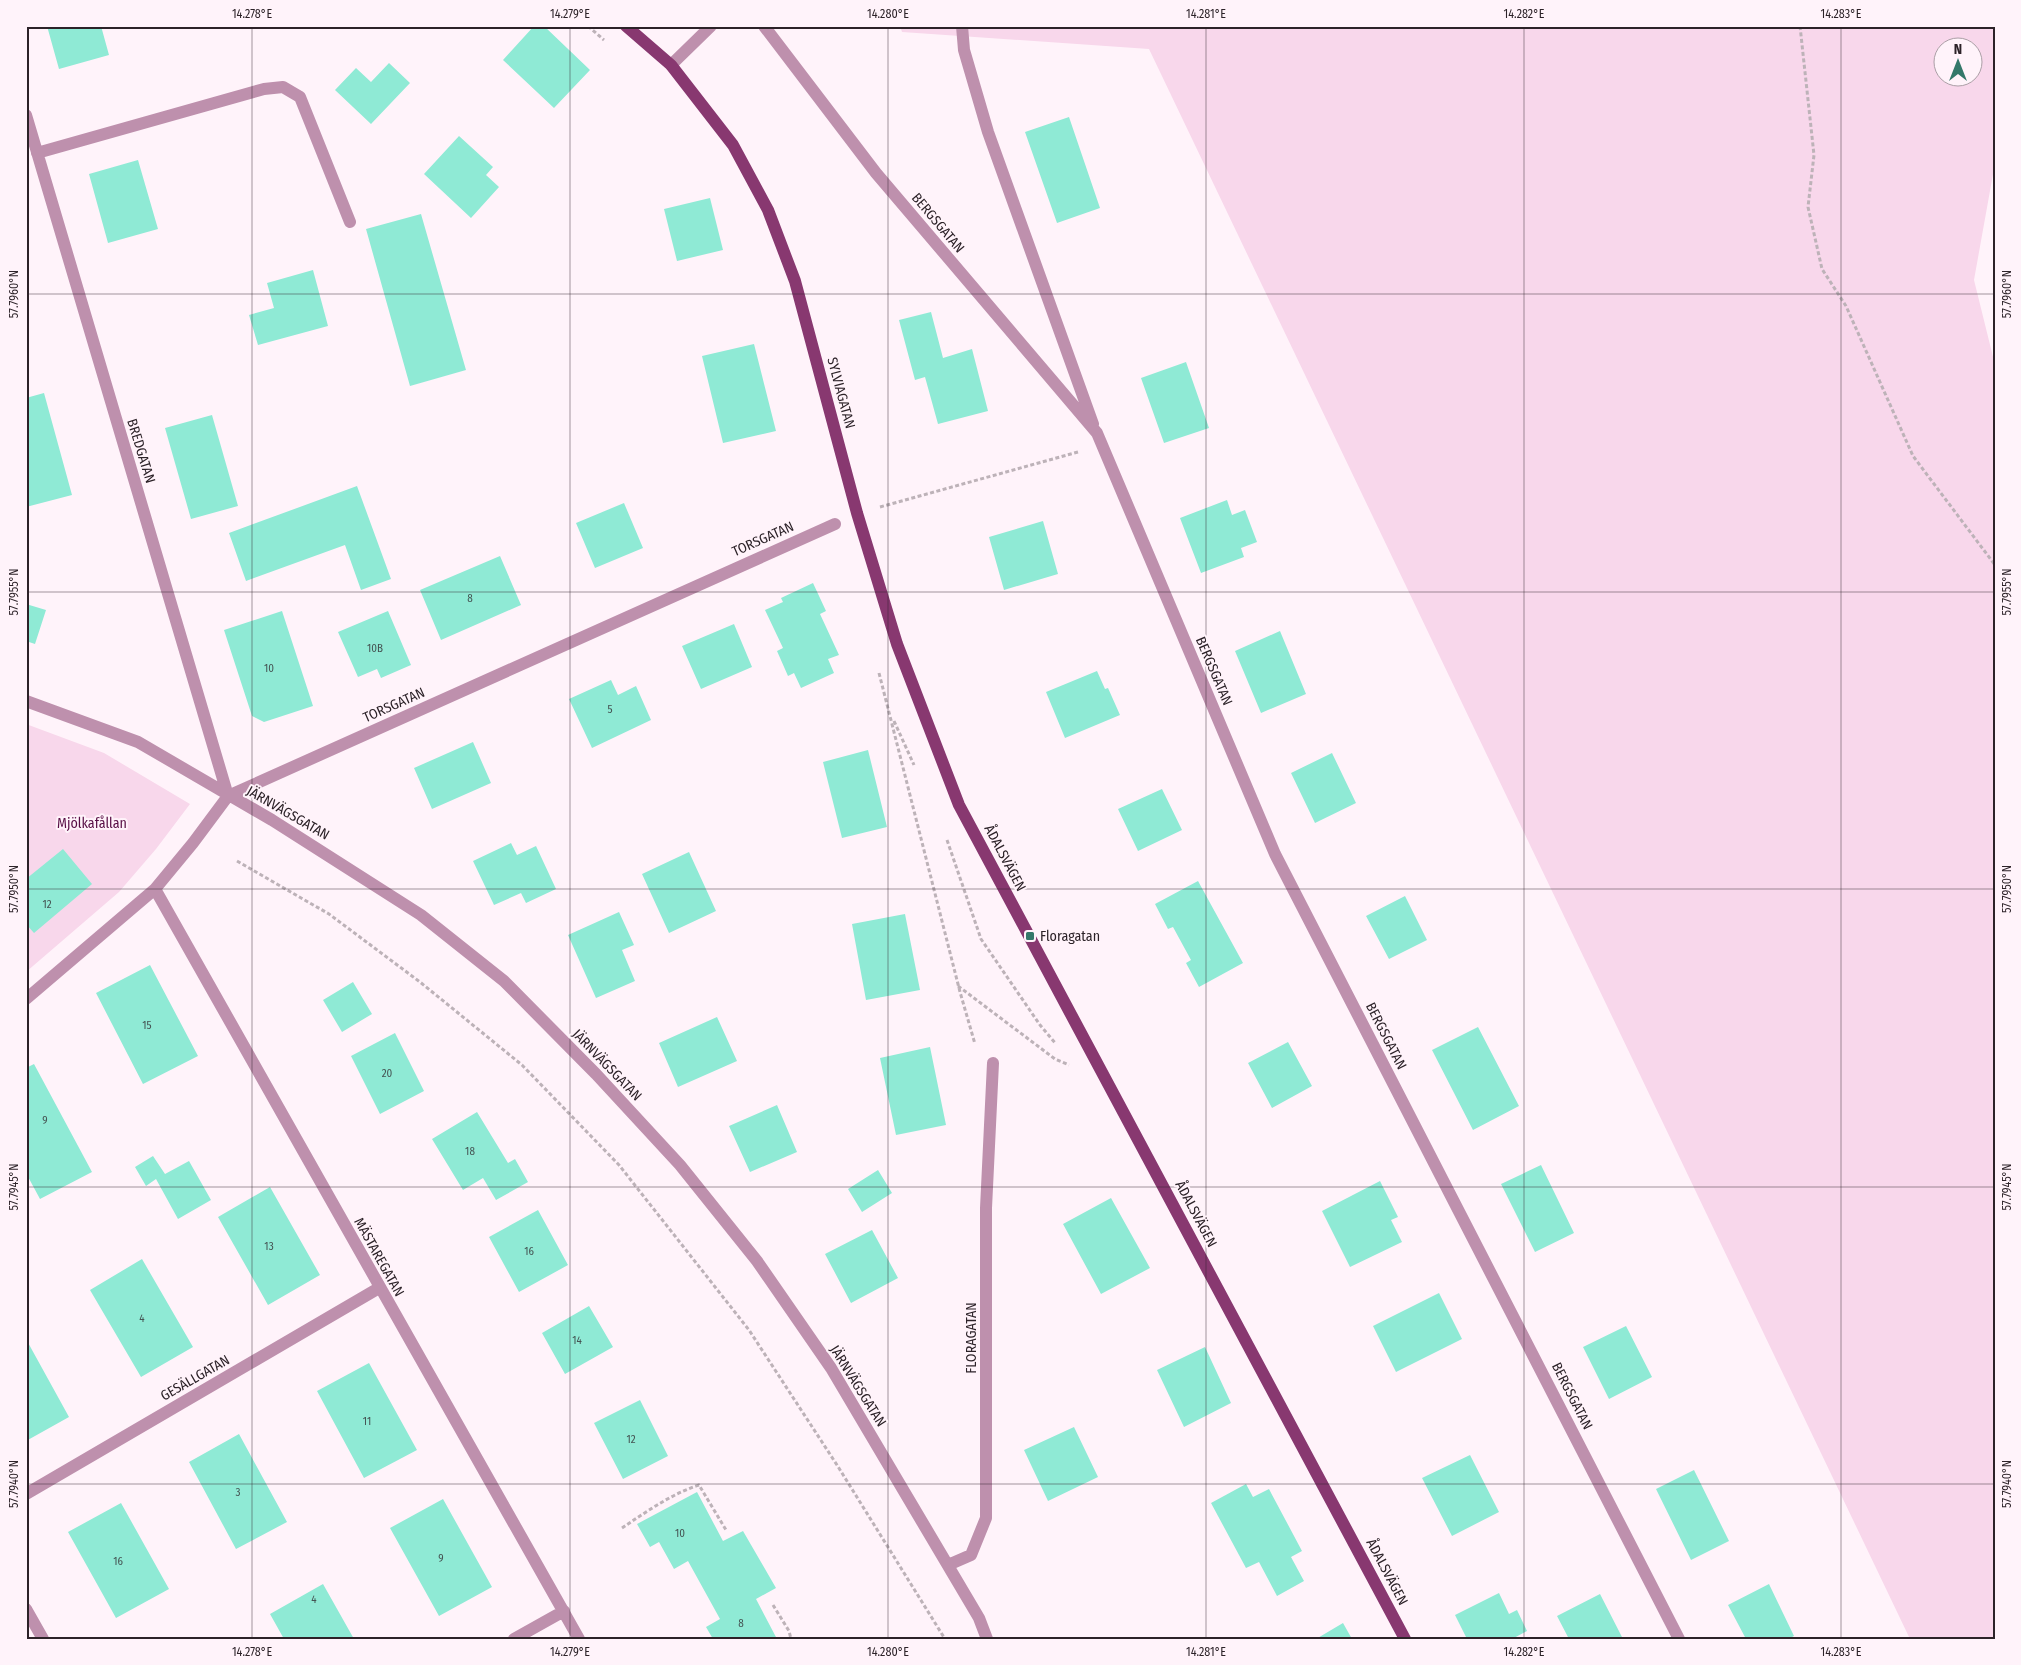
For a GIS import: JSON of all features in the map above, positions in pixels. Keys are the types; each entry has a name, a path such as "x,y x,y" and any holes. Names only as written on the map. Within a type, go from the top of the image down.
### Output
{"main road":[{"name":"SYLVIAGATAN","path":"626,26 671,65 733,145 768,210 795,281 857,513 897,644 959,805"},
{"name":"ÅDALSVÄGEN","path":"959,805 1405,1639"}],"street":[{"path":"671,65 711,26"},
{"name":"BERGSGATAN","path":"764,26 876,173 1096,433"},
{"name":"BERGSGATAN","path":"962,26 964,50 988,132 1096,433 1275,854 1679,1639"},
{"path":"37,153 264,89 283,87 300,97 350,222"},
{"name":"BREDGATAN","path":"26,115 228,796"},
{"name":"TORSGATAN","path":"26,999 155,889 228,796 835,524"},
{"name":"JÄRNVÄGSGATAN","path":"26,701 138,742 325,852 421,915 504,981 596,1074 680,1165 757,1261 831,1368 979,1618 987,1639"},
{"name":"MÄSTAREGATAN","path":"155,889 579,1639"},
{"name":"FLORAGATAN","path":"948,1565 971,1555 986,1518 986,1208 993,1063"},
{"name":"GESÄLLGATAN","path":"26,1494 379,1288"},
{"path":"26,1609 43,1639"},
{"path":"514,1639 564,1610"}],"path":[{"path":"588,26 610,46"},
{"path":"1800,26 1814,155 1808,206 1822,269 1846,306 1913,456 1995,565"},
{"path":"857,513 1102,446"},
{"path":"891,714 958,986 976,1047"},
{"path":"237,861 329,914 420,982 522,1065 619,1165 748,1330 837,1465 945,1639"},
{"path":"958,986 1055,1059 1077,1068"},
{"path":"622,1528 650,1509 687,1489 699,1485 726,1530"},
{"path":"773,1605 789,1631 790,1639"}],"green space":[{"path":"900,26 1995,26 1995,163 1974,280 1995,365 1995,1639 1910,1639 1149,49 902,32"},
{"name":"Mjölkafållan","path":"26,724 104,753 190,804 156,849 119,892 26,972"}],"building":[{"path":"47,26 101,26 109,55 59,69"},
{"path":"534,26 544,26 590,70 554,108 503,60"},
{"path":"389,63 410,83 371,124 335,90 356,68 371,82"},
{"path":"1069,117 1100,208 1057,223 1025,132"},
{"path":"459,136 493,167 486,175 499,187 471,218 424,174"},
{"path":"138,160 158,229 108,243 89,174"},
{"path":"710,198 723,250 677,261 664,209"},
{"path":"421,214 466,370 410,386 366,229"},
{"path":"313,270 328,326 258,345 249,315 274,308 267,283"},
{"path":"931,312 943,358 972,349 988,411 938,424 925,377 915,380 899,320"},
{"path":"754,344 776,431 723,443 702,356"},
{"path":"1186,362 1209,428 1164,443 1141,378"},
{"path":"44,393 72,495 26,507 26,398"},
{"path":"212,415 238,506 191,519 165,428"},
{"path":"357,486 391,579 361,590 345,545 246,581 229,533"},
{"path":"1227,500 1232,515 1245,510 1257,542 1241,548 1244,557 1201,573 1180,518"},
{"path":"624,503 643,548 595,568 576,523"},
{"path":"1043,521 1058,574 1004,590 989,537"},
{"path":"500,556 521,605 441,640 420,590"},
{"path":"813,583 826,611 820,614 839,655 828,659 834,673 801,688 794,673 788,676 777,651 783,648 765,610 783,602 781,598"},
{"path":"26,604 46,610 35,644 26,641"},
{"path":"282,611 313,706 264,722 252,716 224,630"},
{"path":"388,611 411,665 381,678 377,669 358,677 338,632"},
{"path":"734,624 752,667 701,689 682,646"},
{"path":"1280,631 1306,694 1261,713 1235,651"},
{"path":"1097,671 1105,689 1108,688 1120,715 1065,738 1046,692"},
{"path":"611,680 618,695 636,686 651,720 592,748 569,699"},
{"path":"473,742 491,783 432,809 414,768"},
{"path":"868,750 887,827 842,838 823,762"},
{"path":"1332,753 1356,803 1315,823 1291,773"},
{"path":"1162,789 1182,830 1138,851 1118,809"},
{"path":"511,843 517,855 536,846 556,889 526,903 521,893 494,905 473,861"},
{"path":"63,849 92,884 34,933 26,924 26,879"},
{"path":"689,852 716,911 669,933 642,874"},
{"path":"1198,881 1243,963 1199,987 1186,963 1191,960 1173,927 1168,929 1155,904"},
{"path":"1405,896 1427,940 1389,959 1366,916"},
{"path":"619,912 634,945 622,950 635,981 596,998 568,935"},
{"path":"905,914 920,990 866,1000 852,924"},
{"path":"150,965 198,1056 143,1084 96,993"},
{"path":"353,982 372,1014 342,1032 323,1000"},
{"path":"717,1017 737,1061 678,1087 659,1043"},
{"path":"1478,1027 1519,1106 1473,1130 1432,1050"},
{"path":"395,1033 424,1091 380,1114 351,1056"},
{"path":"1288,1042 1312,1086 1272,1108 1248,1063"},
{"path":"930,1047 946,1125 896,1135 880,1058"},
{"path":"34,1064 92,1172 40,1199 26,1173 26,1068"},
{"path":"777,1105 797,1152 750,1172 729,1126"},
{"path":"477,1112 508,1163 515,1159 528,1182 496,1200 483,1178 463,1190 432,1139"},
{"path":"153,1156 165,1174 189,1161 211,1200 178,1219 156,1179 146,1186 135,1167"},
{"path":"1541,1165 1574,1233 1535,1252 1501,1184"},
{"path":"878,1170 892,1193 862,1212 848,1189"},
{"path":"1380,1181 1398,1217 1391,1220 1402,1242 1350,1267 1322,1211"},
{"path":"270,1187 320,1275 268,1305 218,1217"},
{"path":"1111,1198 1150,1268 1101,1294 1063,1224"},
{"path":"538,1210 568,1265 519,1292 489,1237"},
{"path":"872,1230 898,1278 851,1303 825,1254"},
{"path":"142,1259 193,1347 141,1377 90,1290"},
{"path":"1439,1293 1462,1339 1396,1372 1373,1326"},
{"path":"589,1306 613,1347 565,1374 542,1333"},
{"path":"1626,1326 1652,1377 1609,1399 1583,1347"},
{"path":"26,1339 69,1417 26,1441"},
{"path":"1205,1347 1231,1403 1184,1427 1157,1370"},
{"path":"369,1363 417,1450 364,1478 317,1391"},
{"path":"640,1400 668,1456 623,1479 594,1423"},
{"path":"1074,1427 1098,1477 1048,1501 1024,1450"},
{"path":"239,1434 287,1522 236,1549 189,1462"},
{"path":"1470,1455 1499,1512 1452,1536 1422,1478"},
{"path":"1694,1470 1729,1541 1691,1560 1656,1489"},
{"path":"1246,1484 1253,1497 1269,1489 1302,1551 1291,1557 1304,1581 1277,1596 1259,1562 1246,1568 1211,1503"},
{"path":"697,1492 723,1541 743,1531 776,1588 756,1599 777,1639 713,1639 706,1627 720,1619 688,1561 674,1569 659,1542 650,1547 637,1524"},
{"path":"443,1499 492,1587 439,1616 390,1528"},
{"path":"121,1503 169,1589 116,1618 68,1532"},
{"path":"323,1584 354,1639 284,1639 270,1614"},
{"path":"1769,1584 1794,1636 1788,1639 1746,1639 1728,1605"},
{"path":"1499,1593 1509,1614 1517,1610 1527,1631 1512,1639 1467,1639 1455,1615"},
{"path":"1600,1594 1623,1639 1569,1639 1557,1616"},
{"path":"1343,1623 1352,1639 1316,1639"}],"place":[{"name":"Floragatan","path":"1030,936"}]}
